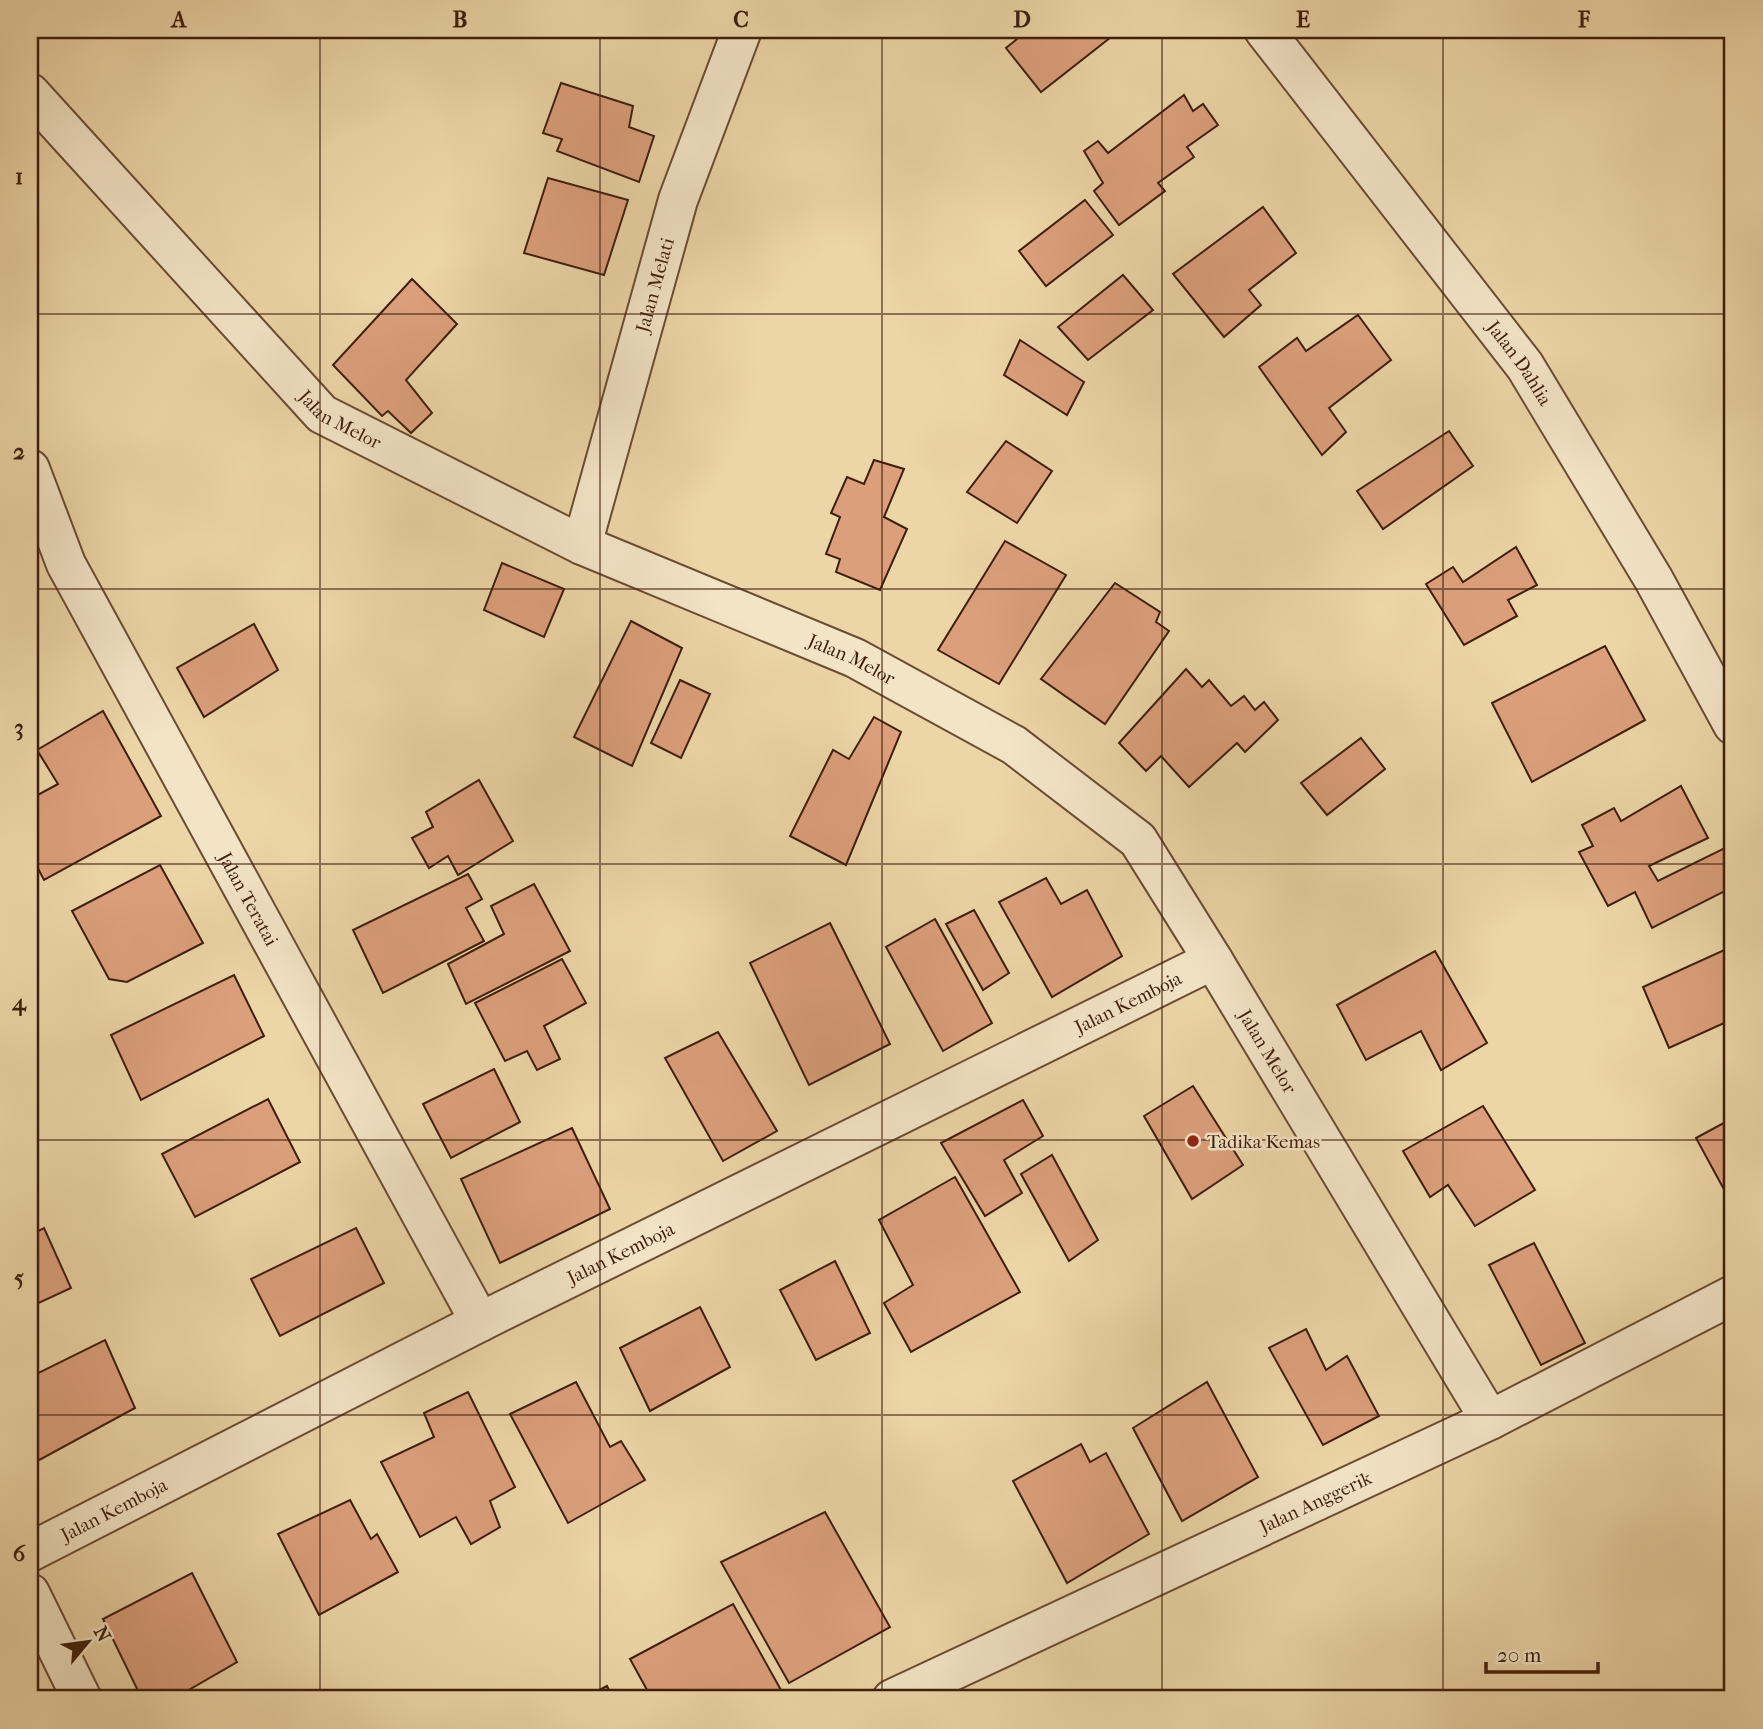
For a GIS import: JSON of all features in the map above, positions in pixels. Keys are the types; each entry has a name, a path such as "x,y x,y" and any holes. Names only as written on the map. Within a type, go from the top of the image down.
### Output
{"street":[{"name":"Jalan Melati","path":"582,545 678,200 742,30"},
{"name":"Jalan Dahlia","path":"1264,30 1525,366 1654,580 1733,725"},
{"name":"Jalan Melor","path":"30,93 322,414 582,545 855,658 1014,745 1138,839 1490,1420"},
{"name":"Jalan Teratai","path":"30,469 66,564 480,1322"},
{"name":"Jalan Kemboja","path":"30,1552 480,1322 1213,960"},
{"name":"Jalan Anggerik","path":"892,1699 1490,1420 1733,1295"},
{"path":"30,1593 82,1699"}],"building":[{"path":"1028,30 1120,30 1041,92 1006,48"},
{"path":"561,83 633,106 629,127 654,136 639,182 557,151 562,139 543,133"},
{"path":"1184,95 1193,111 1203,104 1218,125 1187,147 1194,157 1158,183 1165,191 1119,225 1094,191 1103,183 1084,151 1098,141 1108,153"},
{"path":"548,178 628,200 604,275 524,253"},
{"path":"1085,200 1113,235 1046,286 1019,251"},
{"path":"1263,207 1296,253 1249,290 1261,305 1224,337 1173,274"},
{"path":"1123,275 1153,310 1088,360 1058,327"},
{"path":"412,279 457,324 406,380 432,413 411,433 388,411 382,416 333,365"},
{"path":"1358,315 1391,360 1329,408 1346,432 1322,455 1259,367 1297,338 1306,351"},
{"path":"1020,340 1084,382 1067,415 1004,375"},
{"path":"1449,431 1473,466 1383,529 1357,491"},
{"path":"1006,441 1052,471 1017,523 967,492"},
{"path":"874,460 904,469 884,517 907,529 880,590 836,572 840,559 826,554 840,517 831,513 847,477 864,484"},
{"path":"1005,541 1066,575 999,684 938,650"},
{"path":"1516,547 1537,585 1508,600 1517,616 1464,645 1426,584 1453,567 1463,582"},
{"path":"502,563 564,589 544,637 484,610"},
{"path":"1115,583 1160,612 1156,622 1169,631 1105,724 1041,679"},
{"path":"631,621 682,648 632,766 574,737"},
{"path":"254,624 278,670 204,717 177,668"},
{"path":"1605,646 1645,720 1532,782 1492,703"},
{"path":"1186,669 1202,687 1209,680 1231,706 1244,696 1255,710 1264,702 1278,720 1245,752 1237,743 1189,787 1161,756 1146,771 1119,743"},
{"path":"680,680 710,694 681,758 651,743"},
{"path":"103,711 161,816 44,880 30,853 30,799 58,784 37,750"},
{"path":"874,717 901,732 846,865 790,836 833,750 849,759"},
{"path":"1361,738 1385,769 1327,815 1301,783"},
{"path":"479,780 513,841 458,875 448,856 429,868 412,838 433,827 426,812"},
{"path":"1681,786 1708,838 1649,866 1658,881 1733,844 1733,887 1652,928 1635,892 1608,906 1579,852 1593,846 1582,825 1614,808 1621,821"},
{"path":"160,865 203,943 127,982 109,979 72,911"},
{"path":"468,874 482,899 466,908 484,941 383,993 353,930"},
{"path":"1046,878 1061,904 1087,890 1122,956 1052,997 999,902"},
{"path":"534,884 570,951 466,1004 448,964 504,934 491,906"},
{"path":"974,910 1009,973 983,990 946,924"},
{"path":"935,919 992,1023 943,1051 886,947"},
{"path":"830,923 890,1044 809,1085 750,963"},
{"path":"1733,946 1733,1019 1669,1048 1643,987"},
{"path":"1435,951 1487,1043 1441,1070 1421,1031 1366,1060 1337,1005"},
{"path":"562,959 586,1003 544,1026 560,1059 537,1070 527,1051 505,1061 475,1003"},
{"path":"234,975 264,1036 141,1100 111,1035"},
{"path":"718,1032 777,1131 723,1161 665,1058"},
{"path":"494,1069 520,1122 451,1158 423,1104"},
{"name":"Tadika Kemas","path":"1193,1086 1243,1165 1192,1199 1144,1116"},
{"path":"268,1099 300,1162 195,1217 162,1154"},
{"path":"1023,1100 1043,1136 1004,1160 1022,1193 985,1216 941,1143"},
{"path":"1483,1106 1535,1190 1475,1226 1448,1185 1430,1197 1403,1151"},
{"path":"1733,1118 1733,1206 1696,1138"},
{"path":"572,1128 610,1209 500,1263 461,1179"},
{"path":"1052,1155 1098,1240 1069,1261 1021,1174"},
{"path":"955,1177 1020,1292 911,1352 884,1303 913,1285 879,1220"},
{"path":"44,1228 71,1288 30,1307 30,1235"},
{"path":"356,1228 384,1283 280,1336 251,1279"},
{"path":"1534,1243 1585,1343 1541,1365 1489,1265"},
{"path":"835,1261 870,1333 816,1360 780,1290"},
{"path":"700,1307 730,1367 650,1411 620,1348"},
{"path":"1306,1329 1326,1370 1347,1356 1379,1416 1323,1445 1269,1348"},
{"path":"105,1340 135,1408 30,1465 30,1377"},
{"path":"576,1382 610,1447 621,1441 645,1480 568,1523 510,1414"},
{"path":"1207,1382 1258,1477 1182,1521 1133,1428"},
{"path":"468,1392 515,1487 490,1501 500,1527 471,1544 456,1517 420,1537 381,1462 434,1437 424,1413"},
{"path":"1081,1444 1090,1462 1106,1453 1149,1534 1067,1583 1013,1481"},
{"path":"350,1500 371,1539 377,1534 398,1572 319,1615 278,1534"},
{"path":"825,1512 890,1627 789,1683 721,1562"},
{"path":"192,1573 237,1662 173,1699 142,1699 103,1619"},
{"path":"733,1604 786,1699 652,1699 630,1659"},
{"path":"607,1686 613,1699 583,1699"}],"place":[{"name":"Tadika Kemas","path":"1193,1141"}]}
